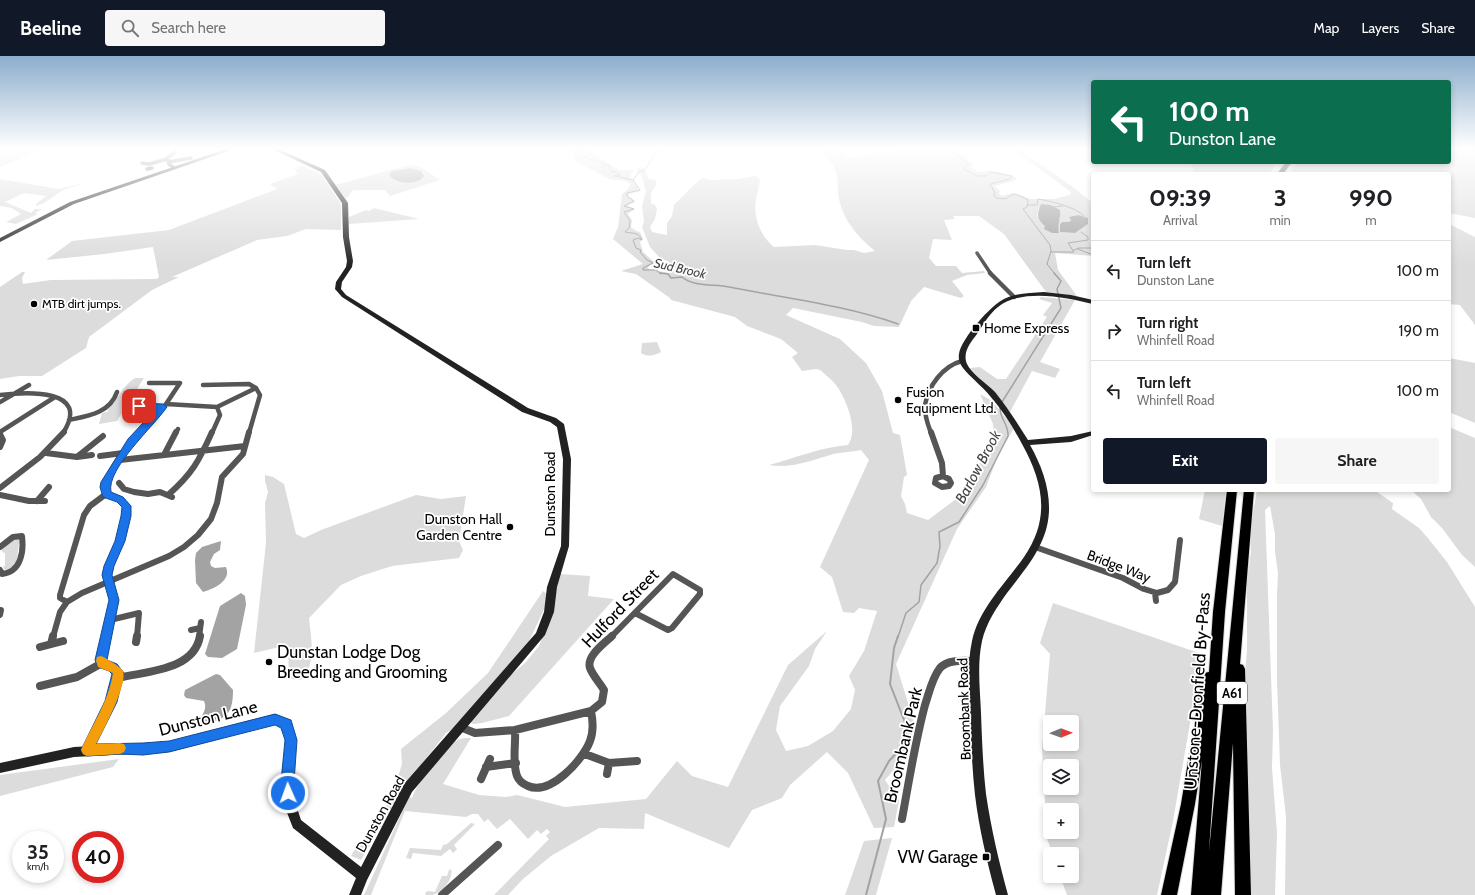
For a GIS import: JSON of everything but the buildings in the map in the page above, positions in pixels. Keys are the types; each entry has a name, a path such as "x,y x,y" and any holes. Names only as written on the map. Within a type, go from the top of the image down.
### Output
{"highway":[{"name":"Unstone-Dronfield By-Pass","path":"1199,895 1219,612 1232,492"},
{"name":"A61","path":"1213,895 1249,492"},
{"name":"A61","path":"1169,895 1188,804 1219,612"},
{"name":"A61","path":"1237,635 1240,686 1243,895"}],"main road":[{"path":"1,238 72,203 113,187"},
{"name":"Dunston Road","path":"335,187 345,203 346,237 350,261 349,267 339,282 338,289 344,296 525,410 553,420 561,426 567,459 565,546 552,587 549,612 540,636 514,668 460,727 408,788 363,876 355,895"},
{"path":"962,362 962,351 964,346 992,310 1000,303 1014,298 1036,295 1066,296 1091,301"},
{"name":"Broombank Road","path":"962,362 1004,409 1025,443 1039,470 1045,495 1046,510 1041,535 1035,547 988,612 977,640 975,660 975,697 982,802 992,855 1002,895"},
{"path":"1025,443 1071,439 1091,434"},
{"name":"Dunston Lane","path":"0,768 56,755 87,750 169,747 275,719 282,721 287,724 291,740 287,782 290,804 297,824 363,876"}],"street":[{"path":"976,253 988,271 1014,298"},
{"path":"943,476 942,465 937,447 926,419 925,402 928,391 945,368 953,363 962,362"},
{"path":"106,494 106,482 131,441 165,406 180,383 149,383"},
{"path":"51,644 60,612 68,602 82,593 169,556 184,547 198,535 211,519 217,503 222,477 240,458 245,446 259,399 259,391 250,384 203,385"},
{"path":"0,402 29,385"},
{"path":"132,406 217,407 256,388"},
{"path":"69,420 100,412 107,407 116,395 116,392"},
{"path":"0,395 37,393 54,397 68,406 71,411 68,427 61,437 46,453 0,488"},
{"path":"0,447 3,438 0,433 54,397"},
{"path":"119,483 124,489 134,492 148,494 160,492 170,496 192,472 204,452 220,415 217,407"},
{"path":"164,455 178,429"},
{"path":"77,457 103,436"},
{"path":"120,460 204,452 245,446"},
{"path":"46,453 77,457 92,455"},
{"path":"100,456 123,453"},
{"path":"37,501 49,487"},
{"path":"102,663 101,658 114,600 107,575 109,566 120,541 126,516 126,506 120,499 106,494"},
{"path":"68,602 60,598 60,595 84,515 94,502 106,494"},
{"path":"0,495 18,499 45,501"},
{"path":"0,547 13,537 22,536 22,549 18,566 15,570 6,574 2,574 0,570"},
{"name":"Bridge Way","path":"1035,547 1122,578 1145,590 1155,593 1164,592 1172,587 1180,540"},
{"name":"Hulford Street","path":"591,711 602,702 604,690 590,668 591,658 629,617 635,613 673,574 701,591 672,628 668,630 635,613"},
{"path":"1155,593 1156,601"},
{"path":"110,620 139,613 136,642"},
{"path":"118,678 184,660 190,656 197,647 201,625 191,630"},
{"path":"40,647 63,641"},
{"name":"Broombank Park","path":"902,819 922,716 932,684 939,668 950,663 975,660"},
{"path":"87,750 111,702 118,678 117,670 102,663"},
{"path":"40,686 49,687 83,674 102,663"},
{"path":"460,727 475,733 515,730 591,711 594,728 592,737 584,754 564,774 549,786 543,788 528,787 517,777 515,730"},
{"path":"584,754 609,763 637,761"},
{"path":"480,779 490,759"},
{"path":"486,767 492,768 516,763"},
{"path":"607,774 609,763"},
{"path":"442,895 498,845"}],"shaded area":[{"path":"0,187 48,187 59,189 72,187 63,190 44,203 36,206 36,204 46,196 24,193 5,202 31,213 35,209 42,209 35,213 38,214 16,224 6,222 21,214 12,208 0,206"},
{"path":"274,187 330,187 341,204 341,230 306,229 287,236 257,240 172,277 179,277 152,290 89,337 86,348 42,376 19,376 0,379 0,287 22,272 25,272 22,278 23,284 51,280 157,279 159,277 153,247 46,260 72,241 169,230 277,189"},
{"path":"338,187 418,187 390,196 385,190 353,190 346,199"},
{"path":"637,187 641,191 629,194 628,196 635,201 628,206 635,209 628,214 632,220 631,227 640,232 643,239 640,242 643,252 654,262 648,267 649,269 669,273 676,269 668,261 661,259 650,247 642,227 644,222 642,206 646,191 645,187 655,187 651,193 651,203 657,208 655,219 650,227 652,232 667,235 667,223 672,216 674,205 692,187 758,187 755,206 757,219 761,232 774,247 815,245 854,250 864,253 875,251 856,233 846,218 840,202 838,187 995,187 1000,191 999,194 1002,196 1014,193 1031,199 1054,199 1070,195 1071,192 1064,187 1073,187 1091,201 1091,256 1055,253 1058,270 1077,296 1046,292 1004,234 979,216 953,216 955,219 944,220 952,240 933,239 929,258 936,266 956,266 962,273 984,271 985,273 967,275 952,281 964,296 961,298 924,287 911,301 899,327 874,326 862,322 793,308 786,315 840,339 866,363 882,391 893,433 900,435 907,475 904,477 901,496 907,513 928,520 956,499 970,483 994,434 993,424 980,394 992,401 1014,428 998,456 986,487 957,529 896,664 914,722 908,753 885,780 899,801 894,827 874,828 848,773 827,752 790,785 782,798 752,810 729,848 645,813 644,829 599,828 551,856 523,879 508,895 494,895 549,839 546,836 550,832 547,829 541,834 537,830 528,839 510,819 497,829 488,819 484,822 478,814 472,814 466,817 405,811 371,895 364,895 409,797 412,798 419,783 438,757 460,739 471,738 443,784 479,795 506,797 517,795 565,807 646,799 677,761 692,776 728,787 788,665 827,631 815,649 809,666 780,706 776,730 786,751 808,746 833,731 851,709 855,690 849,676 864,651 877,611 859,608 854,613 843,612 832,577 820,567 869,460 861,450 834,454 792,465 769,465 818,450 848,445 852,433 849,411 836,385 820,370 816,369 802,371 792,357 798,353 781,339 747,326 735,317 671,300 636,274 621,271 643,264 613,239 618,227 622,194 629,188","holes":["1039,209 1060,218 1058,230 1052,233 1045,229 1045,226 1037,216","1078,215 1088,224 1075,233 1060,232 1060,224 1062,222 1069,222 1071,220 1069,217"]},
{"path":"1451,187 1475,187 1475,218 1451,213"},
{"path":"1041,204 1051,205 1060,210 1058,227 1059,233 1052,233 1044,229 1045,226 1040,221 1038,216"},
{"path":"374,208 419,219 348,224 349,217"},
{"path":"1078,215 1088,218 1088,224 1075,233 1060,232 1060,224 1062,222 1069,222 1071,220 1069,217"},
{"path":"1451,225 1475,237 1475,325 1460,305 1451,304"},
{"path":"1041,297 1075,300 1040,362 1060,369 1055,378 1032,371 1010,412 970,368 980,367 997,379 1006,379 1047,317 1043,315 1052,303 1039,299"},
{"path":"657,342 661,352 651,356 641,353 642,343"},
{"path":"1451,358 1475,363 1475,423 1451,413"},
{"path":"135,378 144,378 117,421 99,424 102,413 109,411 107,409 127,385"},
{"path":"1451,428 1475,438 1475,567 1462,555 1442,528 1431,517 1421,499 1413,492 1451,492"},
{"path":"265,475 273,477 284,484 296,534 304,538 321,530 416,495 441,499 466,496 459,541 463,550 459,558 392,566 361,576 341,585 309,618 312,651 306,674 301,680 289,679 288,645 254,653 266,543 265,503 268,492"},
{"path":"1205,492 1226,492 1222,526 1199,519"},
{"path":"1257,492 1377,492 1393,503 1392,509 1419,528 1427,537 1447,562 1475,607 1475,895 1285,895 1286,817 1280,765 1277,680 1278,573 1275,552 1275,534 1270,506 1265,510 1273,731 1272,768 1277,833 1275,895 1250,895 1244,684 1247,650 1247,583 1251,551 1251,525"},
{"path":"20,538 21,543 19,544 16,566 6,571 3,568 5,565 5,553 2,552 2,550 11,540"},
{"path":"221,541 220,550 214,554 210,562 211,566 215,568 226,567 226,576 220,584 203,592 196,583 196,553 202,547"},
{"path":"560,574 590,576 588,596 614,599 509,716 473,724 470,722 506,679 525,663 539,646 551,614"},
{"path":"543,591 547,594 546,605 526,648 452,730 446,733 403,788 361,860 351,856 358,844 376,825 393,793 402,764 401,749 446,713 488,673"},
{"path":"241,593 245,596 246,605 237,649 222,658 208,657 205,654 220,606"},
{"path":"1053,603 1202,654 1173,821 1157,895 1067,895 1063,883 1079,883 1079,847 1050,847 1047,839 1079,839 1079,803 1045,803 1045,795 1079,795 1079,759 1043,759 1043,767 1042,749 1043,737 1043,751 1079,751 1079,715 1045,715 1050,654 1040,643"},
{"path":"216,674 220,675 233,690 231,706 226,716 200,726 198,723 205,710 204,701 186,698 184,695 185,690"},
{"path":"119,759 113,767 0,796 0,775"},
{"path":"471,823 475,824 454,845 457,849 453,853 450,849 441,856 413,853 411,859 406,858 410,848 441,850 443,845 447,844"},
{"path":"892,838 876,895 845,895 864,841"},
{"path":"451,869 451,877 446,885 433,895 426,895 425,893 428,891 435,892 442,876 447,876 449,870"}],"waterway":[{"name":"Sud Brook","path":"638,187 640,190 627,193 627,196 634,201 624,206 634,209 624,212 630,221 629,228 625,232 639,235 642,240 638,238 633,240 636,248 641,250 640,252 647,260 653,263 643,268 643,270 656,270 661,274"},
{"name":"Barlow Brook","path":"992,187 996,198 1006,199 1014,194 1028,200 1027,207 1023,209 1050,245 1051,251 1047,264 1055,274"},
{"path":"1028,205 1037,205 1038,199 1069,207 1084,216"},
{"path":"1054,207 1063,206"},
{"path":"1051,252 1074,252 1068,243 1088,240 1088,237 1081,232"},
{"path":"1074,250 1079,248 1091,248"},
{"path":"1078,249 1091,254"},
{"name":"Sud Brook","path":"660,273 668,274 671,278 682,277 698,284 729,287 814,302 878,317 898,324"},
{"name":"Barlow Brook","path":"1002,402 1061,308 1057,289 1061,281 1054,273"},
{"name":"Barlow Brook","path":"898,637 906,613 919,602 921,585 937,563 940,546 939,532 959,522 983,485 1008,436 1000,408"},
{"name":"Barlow Brook","path":"866,895 886,819 878,781 889,761 905,744 906,725 890,684 894,648 898,636"}],"slow traffic":[{"path":"101,661 102,663 117,670 118,678 111,702 87,750 120,748"}],"place":[{"name":"MTB dirt jumps.","path":"34,304"},
{"name":"Home Express","path":"976,328"},
{"name":"Fusion Equipment Ltd.","path":"898,400"},
{"name":"Dunston Hall Garden Centre","path":"510,527"},
{"name":"Dunstan Lodge Dog Breeding and Grooming","path":"269,662"},
{"name":"VW Garage","path":"986,857"}],"route":[{"path":"139,406 163,407 131,441 106,482 106,494 120,499 126,506 126,516 120,541 109,566 107,575 114,600 101,658 102,663 113,667 118,673 111,702 87,750 169,747 275,719 287,724 291,740 287,782 288,793"}]}
